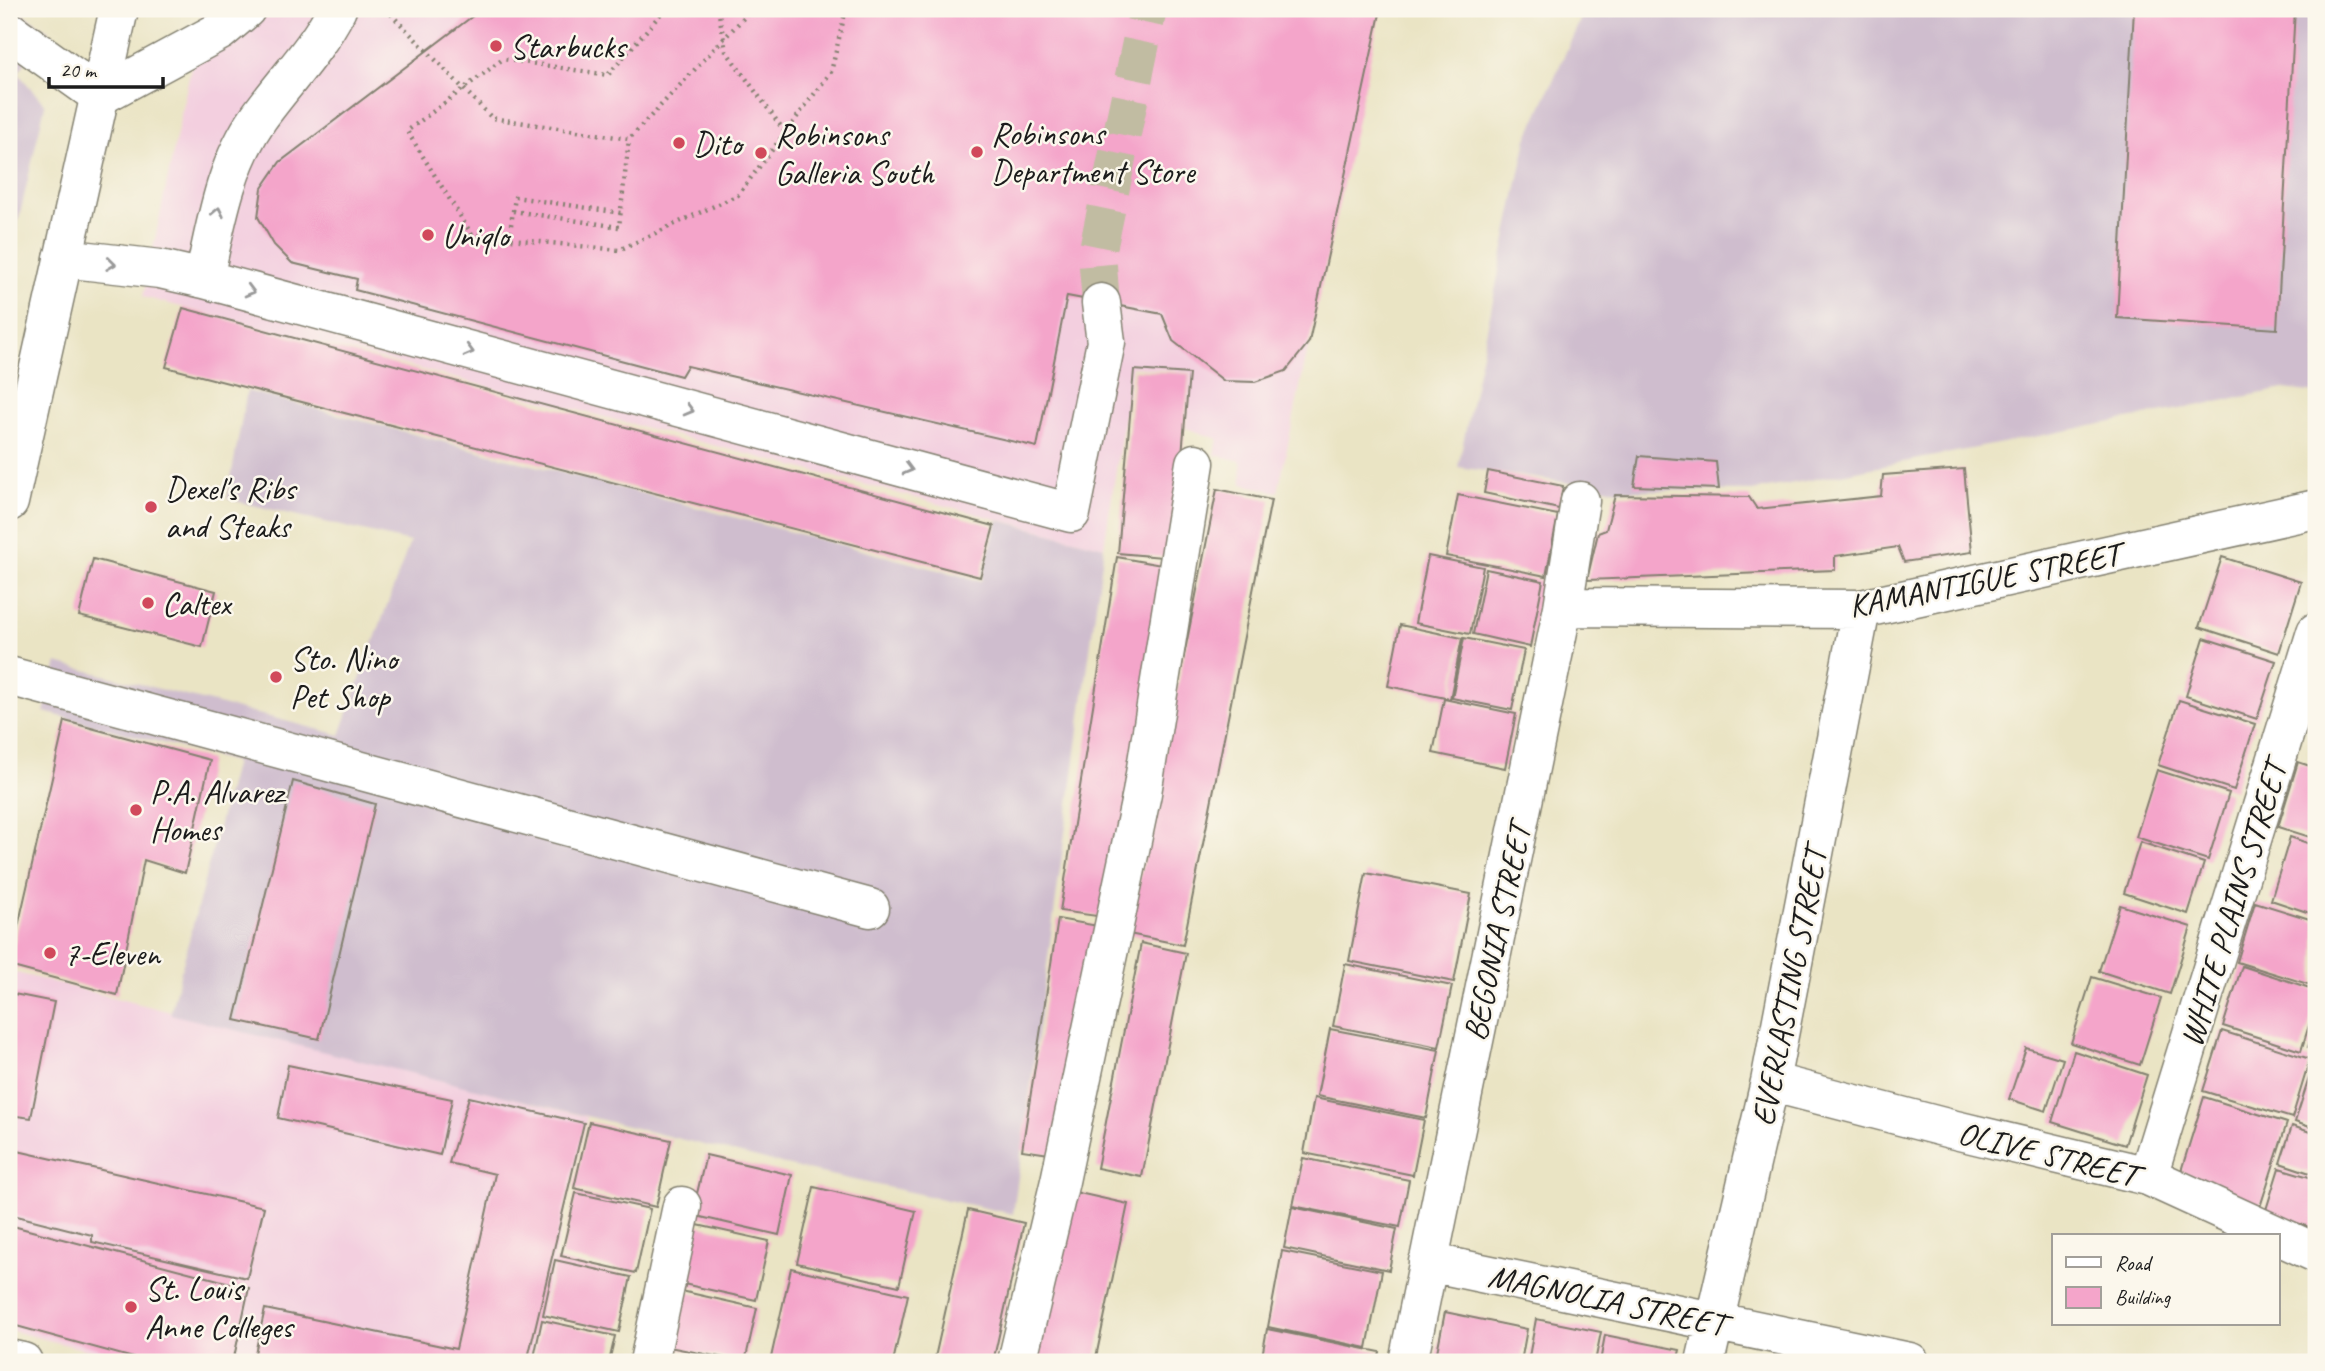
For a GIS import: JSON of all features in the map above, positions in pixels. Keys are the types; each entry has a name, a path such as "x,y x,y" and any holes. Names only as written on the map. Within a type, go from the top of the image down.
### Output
{"main road":[{"path":"9,502 119,9"},
{"path":"100,96 220,31 246,9"},
{"path":"204,279 223,187 257,119 295,74 337,9"},
{"path":"9,31 100,96"},
{"path":"63,258 160,269 204,279 1071,513 1106,342 1101,303"},
{"path":"1017,1362 1060,1181 1142,793 1195,463"},
{"name":"BEGONIA STREET","path":"1408,1362 1563,607 1580,500"},
{"name":"KAMANTIGUE STREET","path":"1563,607 1861,609 2316,509"},
{"name":"EVERLASTING STREET","path":"1705,1362 1770,1082 1861,609"},
{"name":"WHITE PLAINS STREET","path":"2148,1176 2316,632"},
{"path":"9,676 870,908"},
{"name":"OLIVE STREET","path":"1770,1082 2148,1176 2275,1234"},
{"path":"649,1362 682,1206"},
{"name":"OLIVE STREET","path":"2280,1236 2316,1253"},
{"name":"MAGNOLIA STREET","path":"1428,1262 1910,1362"},
{"path":"9,1359 23,1362"}],"path":[{"path":"386,9 492,118 629,139"},
{"path":"665,9 608,75 503,60 407,131 472,235 618,250 738,195 831,72 846,9"},
{"path":"718,9 726,51 785,132"},
{"path":"513,211 619,227 629,139 752,9"},
{"path":"821,9 831,9"},
{"path":"509,239 515,197 621,213"}],"shaded area":[{"path":"9,9 16,9 49,31 18,73 45,105 11,253"},
{"name":"Robinsons Galleria South","path":"203,9 1379,9 1278,492 1242,484 1241,461 1215,455 1218,439 1186,428 1190,373 1132,367 1104,547 143,297"},
{"path":"1585,9 2316,9 2316,393 2284,389 1752,491 1618,490 1458,467 1527,139"},
{"path":"247,391 981,581 998,520 1104,547 1013,1214 802,1169 170,1014 235,762 44,712 57,663 340,735 410,542 227,499"},
{"path":"9,971 587,1117 530,1362 134,1362 9,1330"}],"building":[{"name":"Robinsons Galleria South","path":"482,9 1381,9 1309,342 1286,371 1255,382 1224,381 1173,341 1162,314 1067,296 1037,447 687,366 681,376 355,290 357,279 292,263 274,245 258,217 262,188 280,162"},
{"path":"2134,9 2295,9 2277,329 2117,318"},
{"path":"183,308 994,526 980,577 166,367"},
{"path":"1134,370 1189,374 1173,558 1118,553"},
{"path":"1639,456 1716,462 1719,489 1634,486"},
{"path":"1964,469 1972,552 1904,562 1898,547 1835,556 1835,570 1587,580 1598,533 1606,530 1615,495 1749,497 1757,509 1881,496 1883,475"},
{"path":"1488,471 1563,486 1559,509 1484,493"},
{"path":"1217,489 1271,500 1183,945 1129,934"},
{"path":"1458,495 1558,515 1546,576 1446,556"},
{"path":"1428,556 1483,567 1470,634 1415,623"},
{"path":"1117,557 1167,566 1111,918 1060,911"},
{"path":"2222,557 2301,582 2279,653 2199,627"},
{"name":"Caltex","path":"93,559 216,591 202,647 79,616"},
{"path":"1486,569 1543,581 1530,647 1473,634"},
{"path":"1400,625 1462,638 1450,699 1388,686"},
{"path":"1464,638 1524,650 1512,710 1452,698"},
{"path":"2204,638 2276,661 2257,719 2186,696"},
{"path":"1444,699 1516,714 1505,768 1433,753"},
{"path":"2179,700 2255,724 2234,790 2158,765"},
{"path":"65,721 210,760 185,873 144,860 117,995 9,966"},
{"path":"2298,762 2316,768 2316,839 2278,827"},
{"path":"2157,770 2229,793 2208,860 2136,837"},
{"path":"293,781 375,804 319,1039 235,1020"},
{"path":"2290,837 2316,846 2316,915 2271,900"},
{"path":"2140,842 2204,863 2188,914 2124,893"},
{"path":"1366,873 1471,894 1454,982 1349,961"},
{"path":"2255,902 2316,921 2314,986 2237,962"},
{"path":"2120,905 2191,927 2170,994 2099,971"},
{"path":"1058,919 1098,926 1063,1156 1022,1150"},
{"path":"1141,943 1186,953 1142,1177 1097,1168"},
{"path":"1345,964 1452,986 1439,1047 1333,1026"},
{"path":"2242,966 2316,990 2316,1003 2301,1051 2223,1026"},
{"path":"2092,977 2161,998 2140,1065 2071,1043"},
{"path":"9,993 54,1002 31,1118 9,1115"},
{"path":"2316,1022 2316,1049 2308,1047"},
{"path":"1330,1029 1439,1050 1426,1118 1317,1096"},
{"path":"2222,1031 2310,1059 2292,1118 2203,1091"},
{"path":"2026,1048 2063,1059 2046,1111 2009,1099"},
{"path":"2074,1051 2147,1075 2125,1145 2052,1122"},
{"path":"2316,1056 2316,1129 2295,1122"},
{"path":"288,1065 452,1099 440,1155 278,1118"},
{"path":"469,1097 584,1123 527,1362 253,1362 265,1309 456,1349 495,1174 449,1163"},
{"path":"2204,1097 2287,1123 2259,1210 2181,1171"},
{"path":"1314,1098 1424,1120 1413,1175 1304,1153"},
{"path":"589,1122 671,1140 656,1207 574,1188"},
{"path":"2292,1126 2316,1134 2316,1175 2280,1163"},
{"path":"9,1149 264,1207 247,1278 92,1242 92,1235 9,1214"},
{"path":"706,1155 792,1175 779,1235 692,1215"},
{"path":"1303,1158 1409,1180 1400,1227 1293,1206"},
{"path":"2279,1168 2316,1179 2316,1229 2265,1213"},
{"path":"814,1187 916,1211 899,1286 797,1263"},
{"path":"1070,1191 1128,1204 1095,1362 1035,1362"},
{"path":"576,1193 650,1209 636,1273 561,1256"},
{"path":"1292,1207 1397,1229 1389,1270 1284,1248"},
{"path":"968,1210 1024,1223 993,1362 934,1362"},
{"path":"693,1224 769,1241 756,1300 679,1283"},
{"name":"St. Louis Anne Colleges","path":"9,1225 249,1288 233,1362 148,1362 9,1324"},
{"path":"1282,1251 1382,1271 1367,1348 1268,1327"},
{"path":"555,1260 631,1277 619,1332 543,1315"},
{"path":"791,1268 908,1295 893,1362 770,1362"},
{"path":"677,1290 757,1308 745,1362 664,1346"},
{"path":"1445,1312 1527,1329 1521,1362 1435,1362"},
{"path":"1536,1319 1601,1332 1595,1362 1528,1362"},
{"path":"542,1320 615,1336 609,1362 533,1362"},
{"path":"1267,1329 1380,1352 1378,1362 1261,1362"},
{"path":"1605,1335 1680,1350 1677,1362 1600,1362"},
{"path":"660,1352 701,1361 701,1362 658,1362"}],"tunnel":[{"path":"1101,303 1097,254 1148,9"}],"place":[{"name":"Starbucks","path":"496,46"},
{"name":"Dito","path":"679,143"},
{"name":"Robinsons Department Store","path":"977,152"},
{"name":"Robinsons Galleria South","path":"761,153"},
{"name":"Uniqlo","path":"428,235"},
{"name":"Dexel's Ribs and Steaks","path":"151,507"},
{"name":"Caltex","path":"148,603"},
{"name":"Sto. Nino Pet Shop","path":"276,677"},
{"name":"P.A. Alvarez Homes","path":"136,810"},
{"name":"7-Eleven","path":"50,953"},
{"name":"St. Louis Anne Colleges","path":"131,1307"}]}
